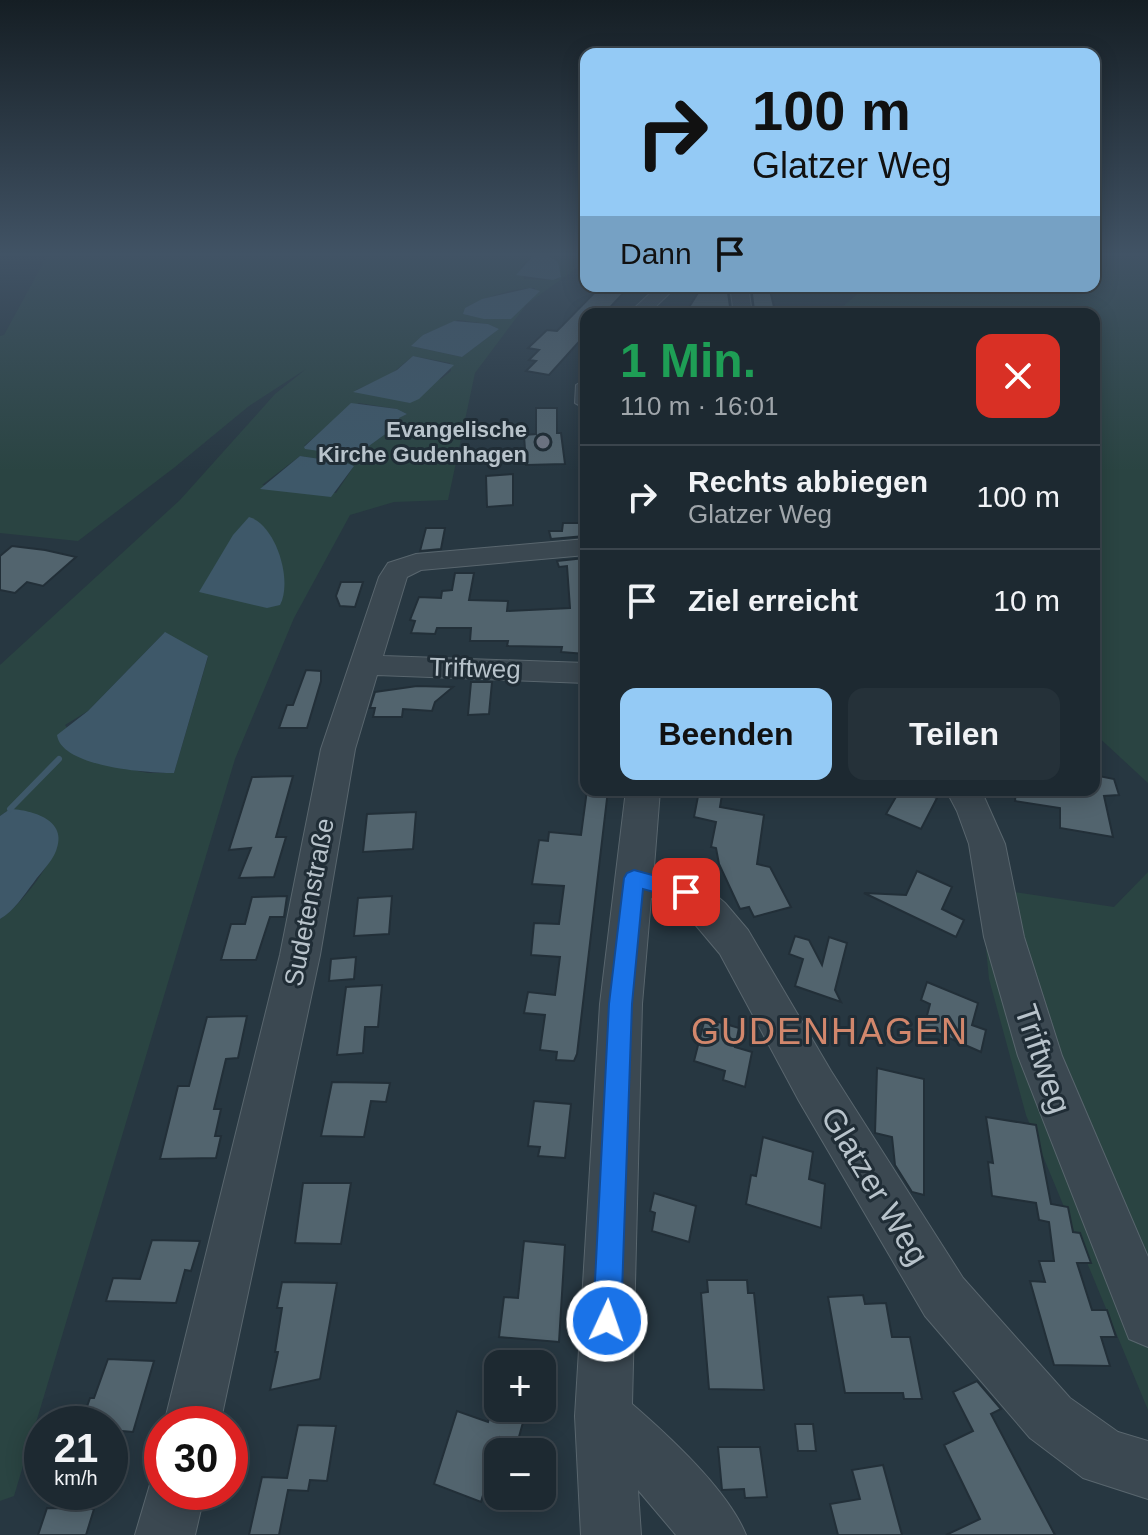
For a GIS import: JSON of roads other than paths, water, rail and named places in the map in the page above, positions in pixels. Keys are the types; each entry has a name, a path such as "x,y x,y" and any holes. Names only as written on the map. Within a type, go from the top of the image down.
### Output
{"street":[{"name":"Sudetenstraße","path":"196,1406 300,955 338,749 393,577 406,564 580,548"},
{"name":"Triftweg","path":"363,665 580,673"},
{"path":"611,1535 603,1416 621,1004 642,796"},
{"name":"Triftweg","path":"966,796 987,844 1004,937 1040,1056 1148,1320"},
{"name":"Glatzer Weg","path":"634,878 686,892 700,901 720,923 927,1273 1016,1382 1050,1418 1080,1443 1104,1457 1148,1470"},
{"path":"603,1416 642,1451 716,1535"},
{"path":"165,1535 171,1510"}],"water":[{"path":"439,328 499,329 462,357 411,346 423,335"},
{"path":"413,356 454,365 419,399 410,403 353,392 397,370"},
{"path":"351,403 397,409 407,414 399,418 398,425 355,456 305,449 304,447"},
{"path":"300,456 354,466 331,497 260,489"},
{"path":"249,517 267,531 280,555 284,595 280,605 267,608 199,592 233,535"},
{"path":"165,632 208,656 174,773 107,766 73,754 62,746 57,735 88,711"},
{"path":"10,809 46,819 53,824 59,840 49,863 14,907 0,919 0,816"}],"waterway":[{"path":"10,809 59,759"}],"place":[{"name":"Evangelische Kirche Gudenhagen","path":"543,442"}],"district":[{"name":"GUDENHAGEN","path":"830,1031"}]}
